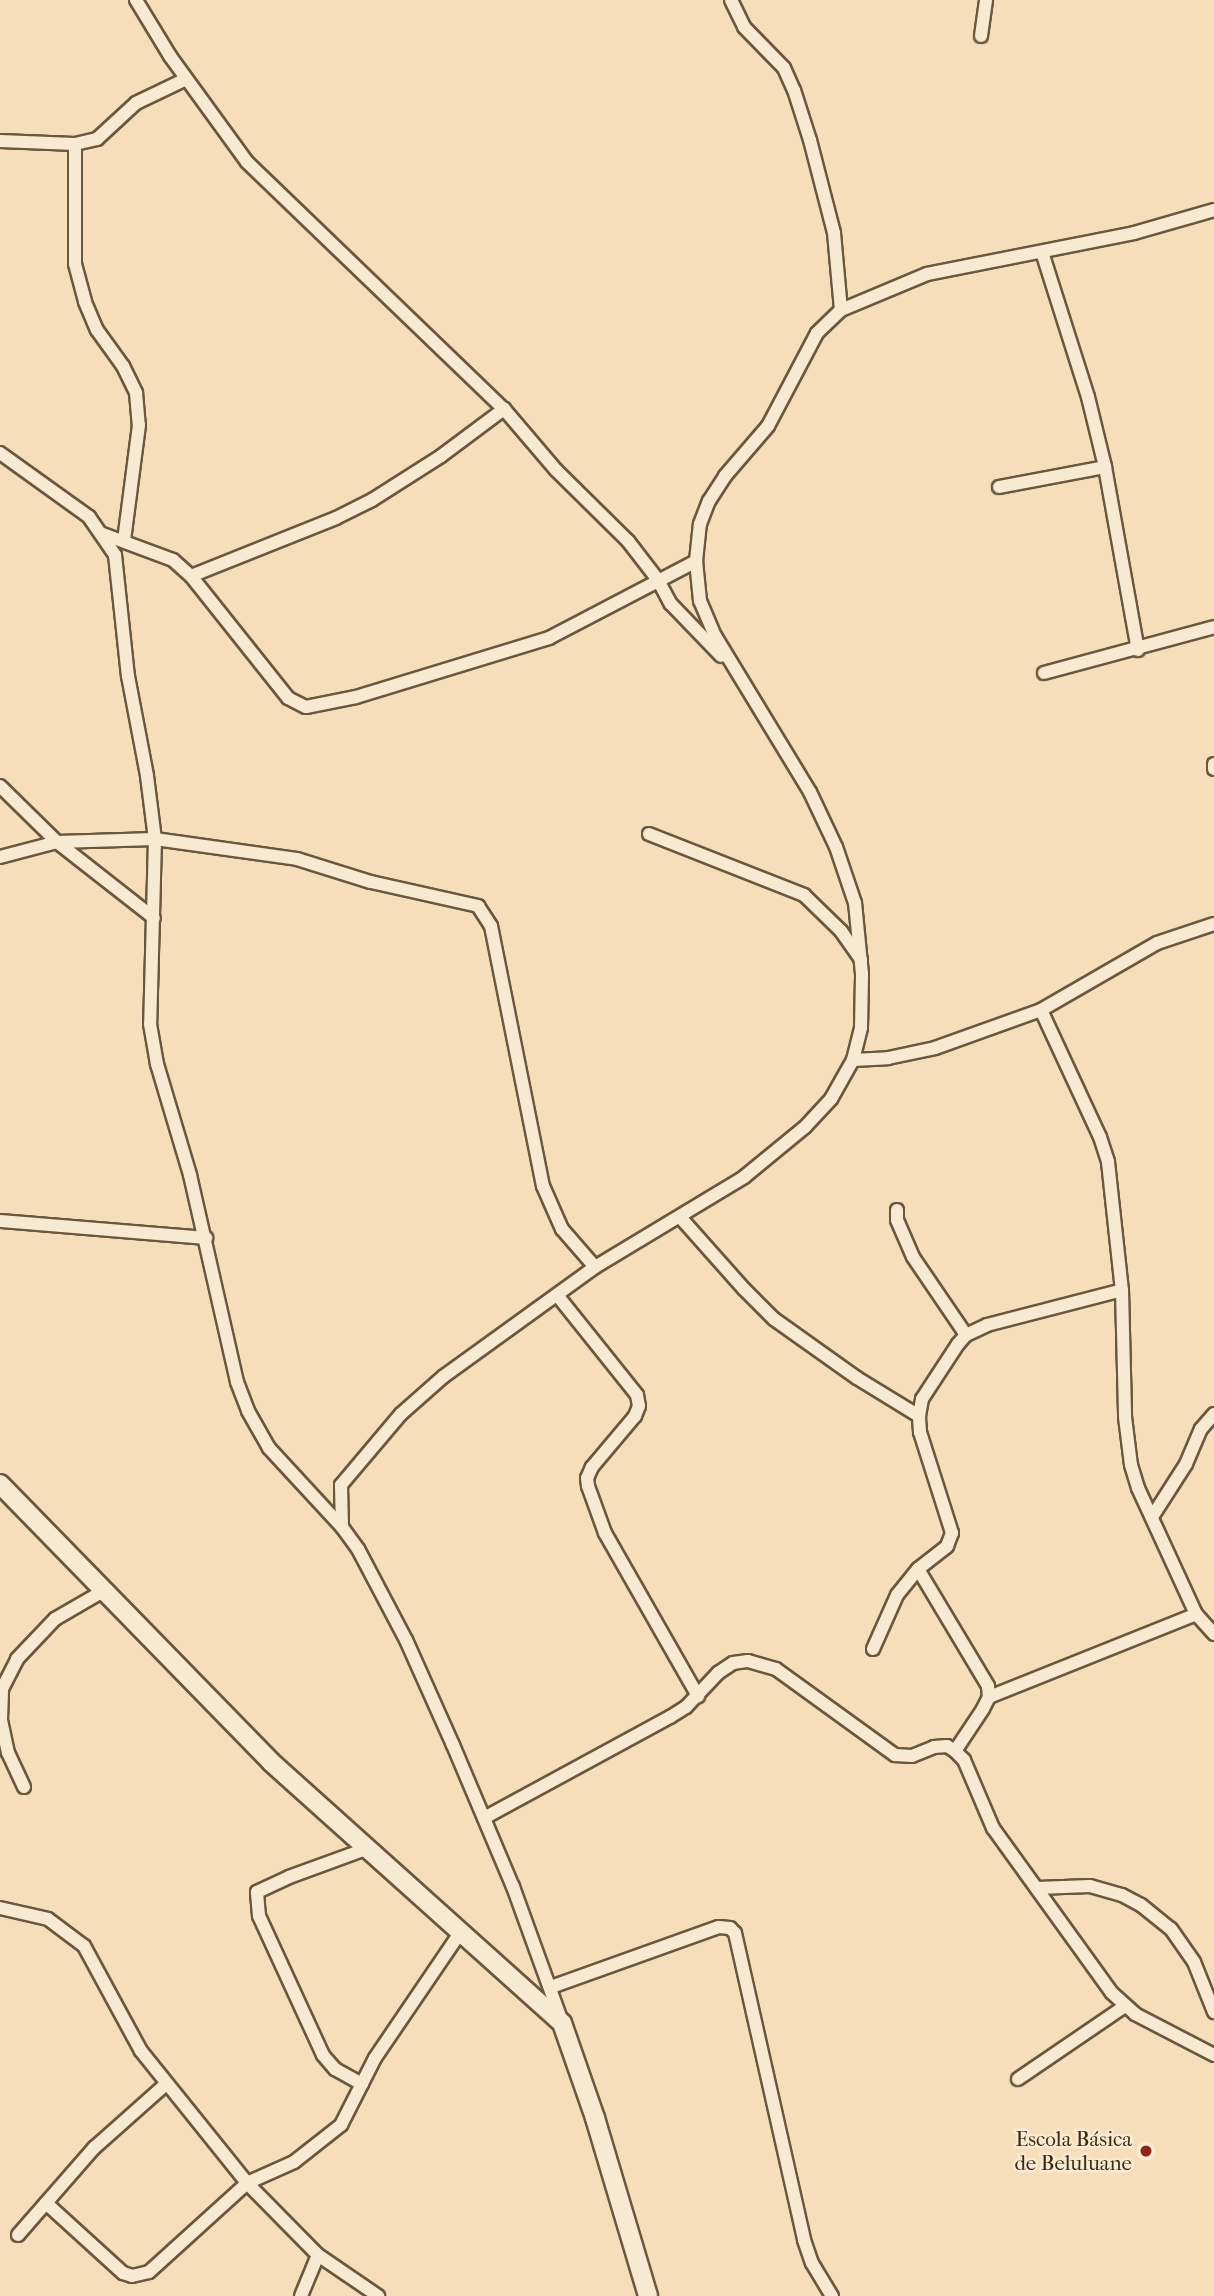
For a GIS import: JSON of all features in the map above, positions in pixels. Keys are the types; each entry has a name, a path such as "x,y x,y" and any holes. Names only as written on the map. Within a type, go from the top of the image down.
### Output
{"street":[{"path":"136,0 186,79 247,162 504,409 556,470 628,541 658,580 671,604 732,667"},
{"path":"981,36 986,0"},
{"path":"732,1 744,27 784,68 794,90 834,233 841,310"},
{"path":"0,141 75,144 97,139 136,103 186,79"},
{"path":"75,144 75,264 85,302 97,330 122,366 136,393 139,425 124,541"},
{"path":"342,1527 341,1485 401,1414 484,1346 594,1267 744,1177 805,1127 831,1099 853,1060 860,1028 860,960 855,903 836,847 810,792 774,730 732,667 700,601 696,561 700,524 709,501 725,476 768,426 817,333 841,310 927,274 1133,233 1214,210"},
{"path":"1042,253 1088,397 1105,467 1138,650"},
{"path":"191,576 336,518 372,500 441,456 504,409"},
{"path":"0,453 89,517 115,555 128,676 147,776 155,839 150,1024 157,1064 206,1238 237,1382 248,1411 269,1448 342,1527 358,1549 406,1640 484,1818 551,1987 595,2118 648,2296"},
{"path":"999,487 1105,467"},
{"path":"103,534 173,560 191,576 288,698 306,707 356,697 482,656 550,638 696,561"},
{"path":"1044,673 1138,650 1214,627"},
{"path":"0,786 57,842 154,918"},
{"path":"649,834 804,895 841,931 860,960"},
{"path":"0,857 57,842 155,839 297,859 371,882 478,906 491,926 543,1186 562,1229 594,1267"},
{"path":"853,1060 888,1058 935,1048 1041,1010 1157,943 1214,924"},
{"path":"841,931 858,931"},
{"path":"1041,1010 1100,1137 1108,1162 1122,1290 1125,1416 1131,1465 1196,1614 1214,1634"},
{"path":"897,1210 897,1220 914,1257 966,1335"},
{"path":"680,1217 744,1290 774,1319 856,1378 919,1416"},
{"path":"0,1221 206,1238"},
{"path":"873,1649 897,1595 918,1569 947,1546 951,1533 920,1432 919,1416 922,1399 966,1335 986,1325 1122,1290"},
{"path":"557,1295 636,1395 639,1406 635,1416 592,1467 587,1478 588,1486 616,1553 698,1696"},
{"path":"1152,1517 1186,1464 1201,1429 1214,1414"},
{"path":"0,1484 271,1762 562,2023"},
{"path":"918,1569 988,1686 989,1697"},
{"path":"24,1787 8,1754 1,1720 2,1689 17,1659 55,1619 105,1590"},
{"path":"955,1751 989,1697 1196,1614"},
{"path":"484,1818 670,1717 698,1696 718,1673 733,1663 748,1661 776,1669 895,1755 912,1756 934,1747 947,1746 955,1751 964,1760 993,1828 1112,1993 1125,2006 1214,2055"},
{"path":"362,2084 335,2069 323,2055 259,1916 257,1892 289,1877 366,1849"},
{"path":"1037,1888 1090,1886 1122,1895 1141,1905 1171,1929 1194,1962 1214,2012"},
{"path":"0,1908 48,1919 84,1946 141,2051 247,2183 318,2255 378,2296"},
{"path":"551,1987 719,1927 730,1928 735,1933 804,2240 812,2263 832,2296"},
{"path":"46,2203 123,2273 143,2275 247,2183 294,2162 320,2145 341,2125 375,2058 460,1933"},
{"path":"1018,2079 1125,2006"},
{"path":"18,2235 94,2148 166,2084"},
{"path":"301,2296 318,2255"}],"place":[{"name":"Escola Básica de Beluluane","path":"1146,2151"}]}
